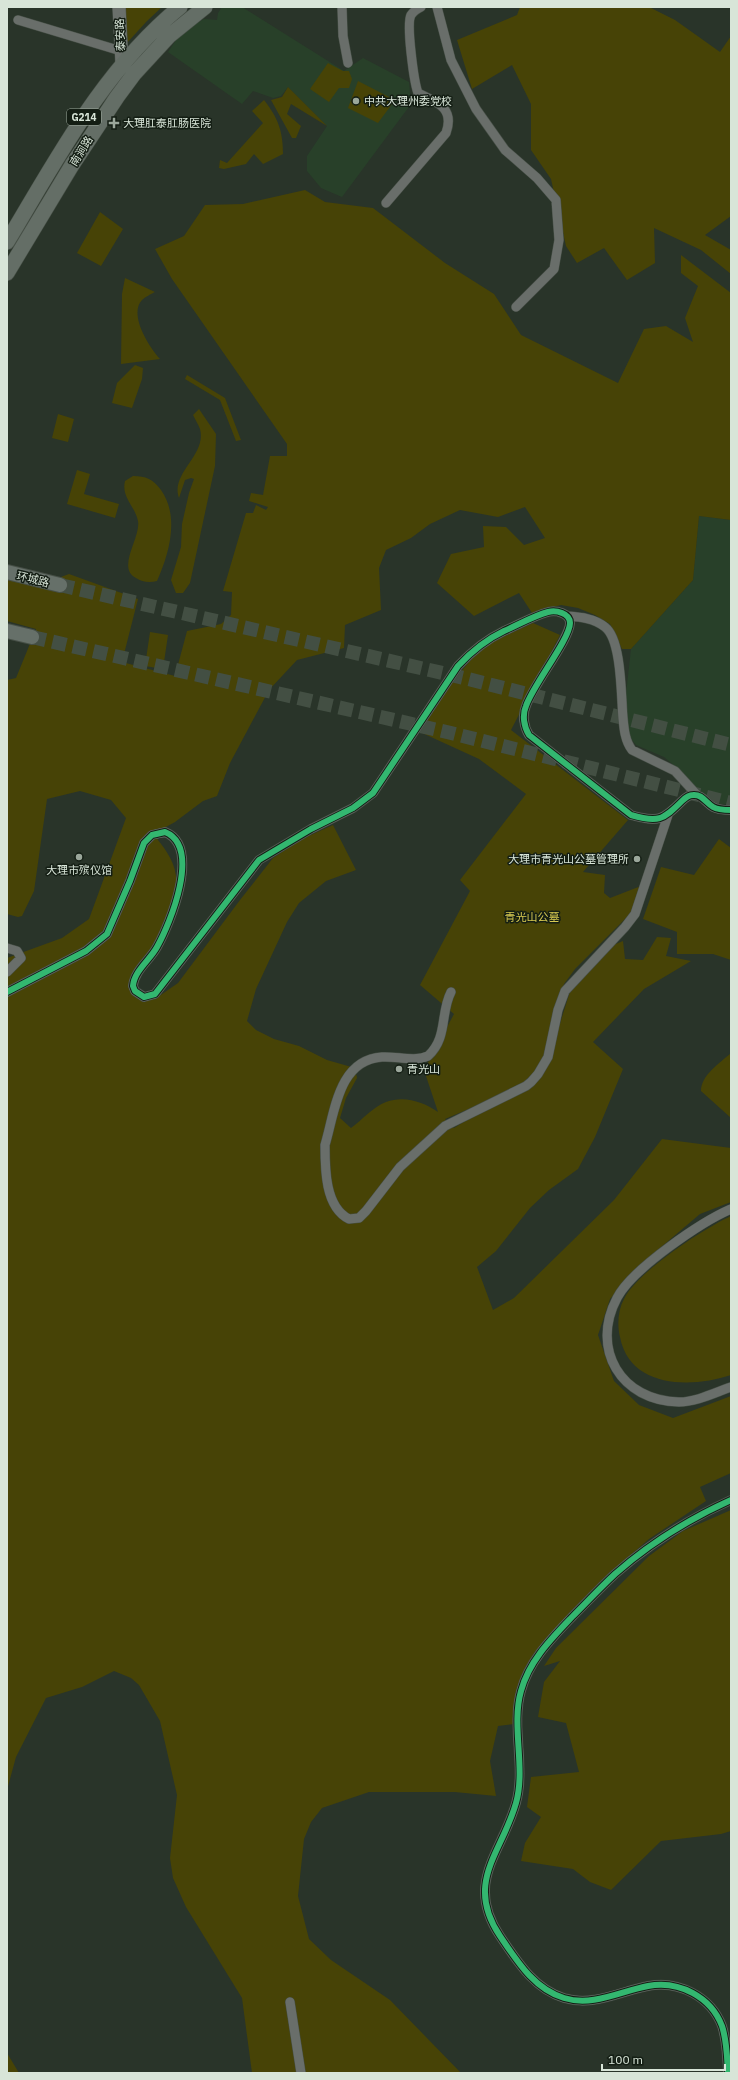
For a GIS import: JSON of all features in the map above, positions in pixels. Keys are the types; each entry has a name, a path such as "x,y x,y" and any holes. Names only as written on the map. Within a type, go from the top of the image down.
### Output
{"highway":[{"name":"南涧路","path":"7,242 121,57 180,7"},
{"name":"南涧路","path":"7,273 72,165 134,74 169,36 205,7"}],"main road":[{"name":"泰安路","path":"119,7 121,57"},
{"name":"环城路","path":"7,572 60,585"},
{"path":"7,631 32,637"}],"street":[{"path":"342,7 343,36 348,63"},
{"path":"386,203 446,133 449,124 447,112 438,102 418,93 414,82 414,65 408,27 411,16 421,7"},
{"path":"437,7 452,60 476,109 505,150 537,178 556,200 559,240 554,269 516,307"},
{"path":"18,20 121,57"},
{"path":"7,992 86,951 107,934 130,881 144,843 152,835 165,832 176,840 182,856 178,896 161,940 136,975 133,986 135,990 144,997 154,994 259,860 311,829 353,808 373,793 458,666 474,649 500,633 548,612 558,612 567,616 582,617 596,622 606,628 613,638 617,653 624,732 630,747 636,752 660,762 674,771 697,795 717,809 731,810"},
{"path":"567,616 570,624 566,636 525,707 524,716 526,732 535,741 627,813 640,817 656,819 668,815 687,797 697,795"},
{"path":"451,992 445,1008 444,1027 436,1047 428,1056 415,1058 381,1056 367,1060 352,1070 342,1084 325,1149 331,1197 338,1211 349,1220 359,1218 400,1167 445,1126 526,1086 538,1074 551,1047 558,1010 565,991 625,927 635,914 668,815"},
{"path":"7,948 17,951 21,958 7,972"},
{"path":"731,1209 715,1216 687,1234 630,1280 614,1303 607,1332 611,1357 617,1371 630,1386 642,1394 661,1400 683,1402 731,1387"},
{"path":"728,2073 726,2043 721,2024 704,2001 690,1992 670,1985 650,1986 591,2000 573,2000 554,1994 536,1983 530,1977 500,1935 488,1912 485,1892 491,1861 517,1799 518,1704 524,1681 539,1653 604,1585 630,1562 681,1526 731,1500"},
{"path":"290,2002 301,2073"}],"shaded area":[{"name":"中共大理州委党校","path":"222,7 242,7 344,71 363,58 409,82 411,104 342,197 321,188 307,171 307,156 327,126 288,87 281,96 273,98 253,91 242,104 168,52 182,31 204,19 217,20 218,13"},
{"path":"699,516 731,520 731,804 718,804 694,788 683,773 664,757 636,745 631,739 628,730 625,703 631,649 693,580"}],"green space":[{"path":"124,7 162,7 126,44"},
{"path":"520,7 649,7 675,20 720,52 731,36 731,216 705,235 731,250 731,274 701,250 654,228 655,263 627,280 604,248 577,263 566,246 551,179 531,150 531,104 512,65 472,89 457,40 517,15"},
{"path":"328,63 343,71 349,71 352,79 349,88 339,88 329,102 310,89"},
{"path":"358,81 395,100 378,123 348,108"},
{"path":"288,87 327,126 291,104 287,114 301,126 296,138 292,138 271,100 282,97"},
{"path":"264,100 279,125 283,154 263,164 254,154 246,164 224,169 219,168 220,160 227,163 263,123 252,111"},
{"name":"青光山公墓","path":"305,190 325,202 373,208 445,263 494,294 521,335 618,383 644,329 666,326 693,342 685,318 698,286 681,273 681,255 731,293 731,520 699,516 693,580 631,649 622,649 610,624 595,615 578,608 561,605 532,613 519,593 474,616 437,583 451,554 484,547 483,526 506,527 524,545 545,538 525,507 498,517 460,510 430,524 411,538 386,550 379,568 381,610 345,625 344,648 297,660 269,690 230,763 217,796 203,801 175,822 153,834 164,848 173,864 176,876 176,889 168,919 131,988 155,999 178,983 273,858 302,839 333,825 356,870 326,881 299,903 287,922 256,989 247,1021 256,1030 274,1039 299,1046 327,1060 355,1068 357,1078 346,1098 340,1118 351,1128 377,1107 393,1100 407,1099 426,1105 438,1112 424,1070 454,1014 420,985 470,891 460,880 526,794 479,759 420,732 451,683 483,646 533,623 560,635 511,730 628,820 583,872 605,875 604,893 610,898 641,886 632,912 575,969 564,984 553,1038 537,1069 520,1086 537,1075 552,1049 573,982 606,948 623,941 625,959 643,960 657,937 671,938 666,956 691,961 644,989 593,1042 623,1069 595,1137 578,1169 549,1190 530,1208 496,1251 477,1267 493,1310 514,1298 614,1200 662,1139 731,1148 731,1202 700,1214 640,1265 610,1299 598,1335 614,1381 639,1405 673,1418 731,1396 731,1473 700,1487 706,1501 649,1539 626,1559 541,1644 526,1666 516,1690 514,1724 498,1726 490,1761 496,1796 455,1792 369,1792 322,1808 311,1822 304,1839 298,1896 309,1939 331,1960 390,2000 461,2073 252,2073 242,1998 186,1907 173,1878 170,1858 177,1795 160,1721 139,1685 131,1678 114,1671 82,1687 46,1698 16,1757 7,1790 7,958 62,938 89,919 126,818 111,800 80,791 47,799 34,891 22,916 18,917 7,914 7,680 16,678 36,629 7,621 7,578 59,590 61,577 69,574 138,599 122,662 175,676 187,631 221,624 231,615 232,592 223,591 246,513 253,513 256,505 266,510 268,507 249,501 251,493 263,495 270,456 287,456 287,444 172,279 155,249 184,236 205,205 243,204","holes":["516,1089 454,1128 445,1119"]},
{"path":"100,212 123,229 101,266 77,253"},
{"path":"125,278 155,292 142,300 138,306 138,314 142,331 160,359 121,364 122,294"},
{"path":"135,365 143,368 142,379 132,408 112,403 117,383"},
{"path":"187,375 225,398 241,440 236,441 220,400 185,379"},
{"path":"199,409 216,434 215,466 190,583 183,593 176,593 171,580 181,547 182,524 189,493 194,479 191,478 185,480 179,498 179,480 194,456 201,438 200,429 193,415"},
{"path":"58,414 74,419 68,442 52,438"},
{"path":"77,470 90,474 84,494 119,504 115,518 67,504"},
{"path":"133,476 142,477 155,483 167,501 170,512 171,536 169,547 157,581 146,582 138,579 130,573 128,567 138,528 138,521 124,487 125,481"},
{"path":"150,632 168,635 163,669 145,666"},
{"path":"719,839 731,848 731,960 713,954 677,954 677,932 643,919 661,867 694,875"},
{"path":"731,1053 731,1118 701,1091 704,1080 717,1065"},
{"path":"731,1216 731,1375 699,1382 681,1382 665,1380 649,1375 636,1367 626,1354 620,1337 620,1308 624,1299 631,1288 656,1264 688,1241"},
{"path":"731,1510 731,1831 721,1834 661,1841 611,1890 590,1882 573,1869 521,1861 525,1843 541,1817 527,1807 531,1777 579,1772 566,1723 538,1717 544,1682 560,1661 544,1666 556,1648 649,1556 683,1531"},
{"path":"7,2053 19,2073 7,2073"}],"tunnel":[{"path":"60,585 464,678 731,745"},
{"path":"32,637 451,733 731,803"}],"cycle path":[{"path":"7,992 86,951 107,934 130,881 144,843 152,835 165,832 176,840 181,853 182,869 180,886 163,936 154,952 136,975 133,986 135,991 144,997 155,994 259,860 311,829 353,808 373,793 458,666 468,655 497,634 531,618 548,612 555,611 562,613 568,617 570,623 564,640 536,686 526,706 524,721 529,735 631,815 648,819 660,818 665,816 687,797 693,795 701,797 715,808 731,810"},
{"path":"728,2073 726,2043 722,2026 717,2016 702,1999 682,1988 660,1985 638,1988 607,1997 586,2001 564,1998 553,1994 535,1981 513,1955 500,1936 490,1917 485,1899 489,1868 510,1821 519,1790 518,1704 525,1680 535,1660 572,1617 609,1579 628,1563 670,1533 700,1515 731,1500"}],"place":[{"name":"中共大理州委党校","path":"356,101"},
{"name":"大理肛泰肛肠医院","path":"114,123"},
{"name":"大理市殡仪馆","path":"79,857"},
{"name":"大理市青光山公墓管理所","path":"637,859"},
{"name":"青光山","path":"399,1069"}]}
